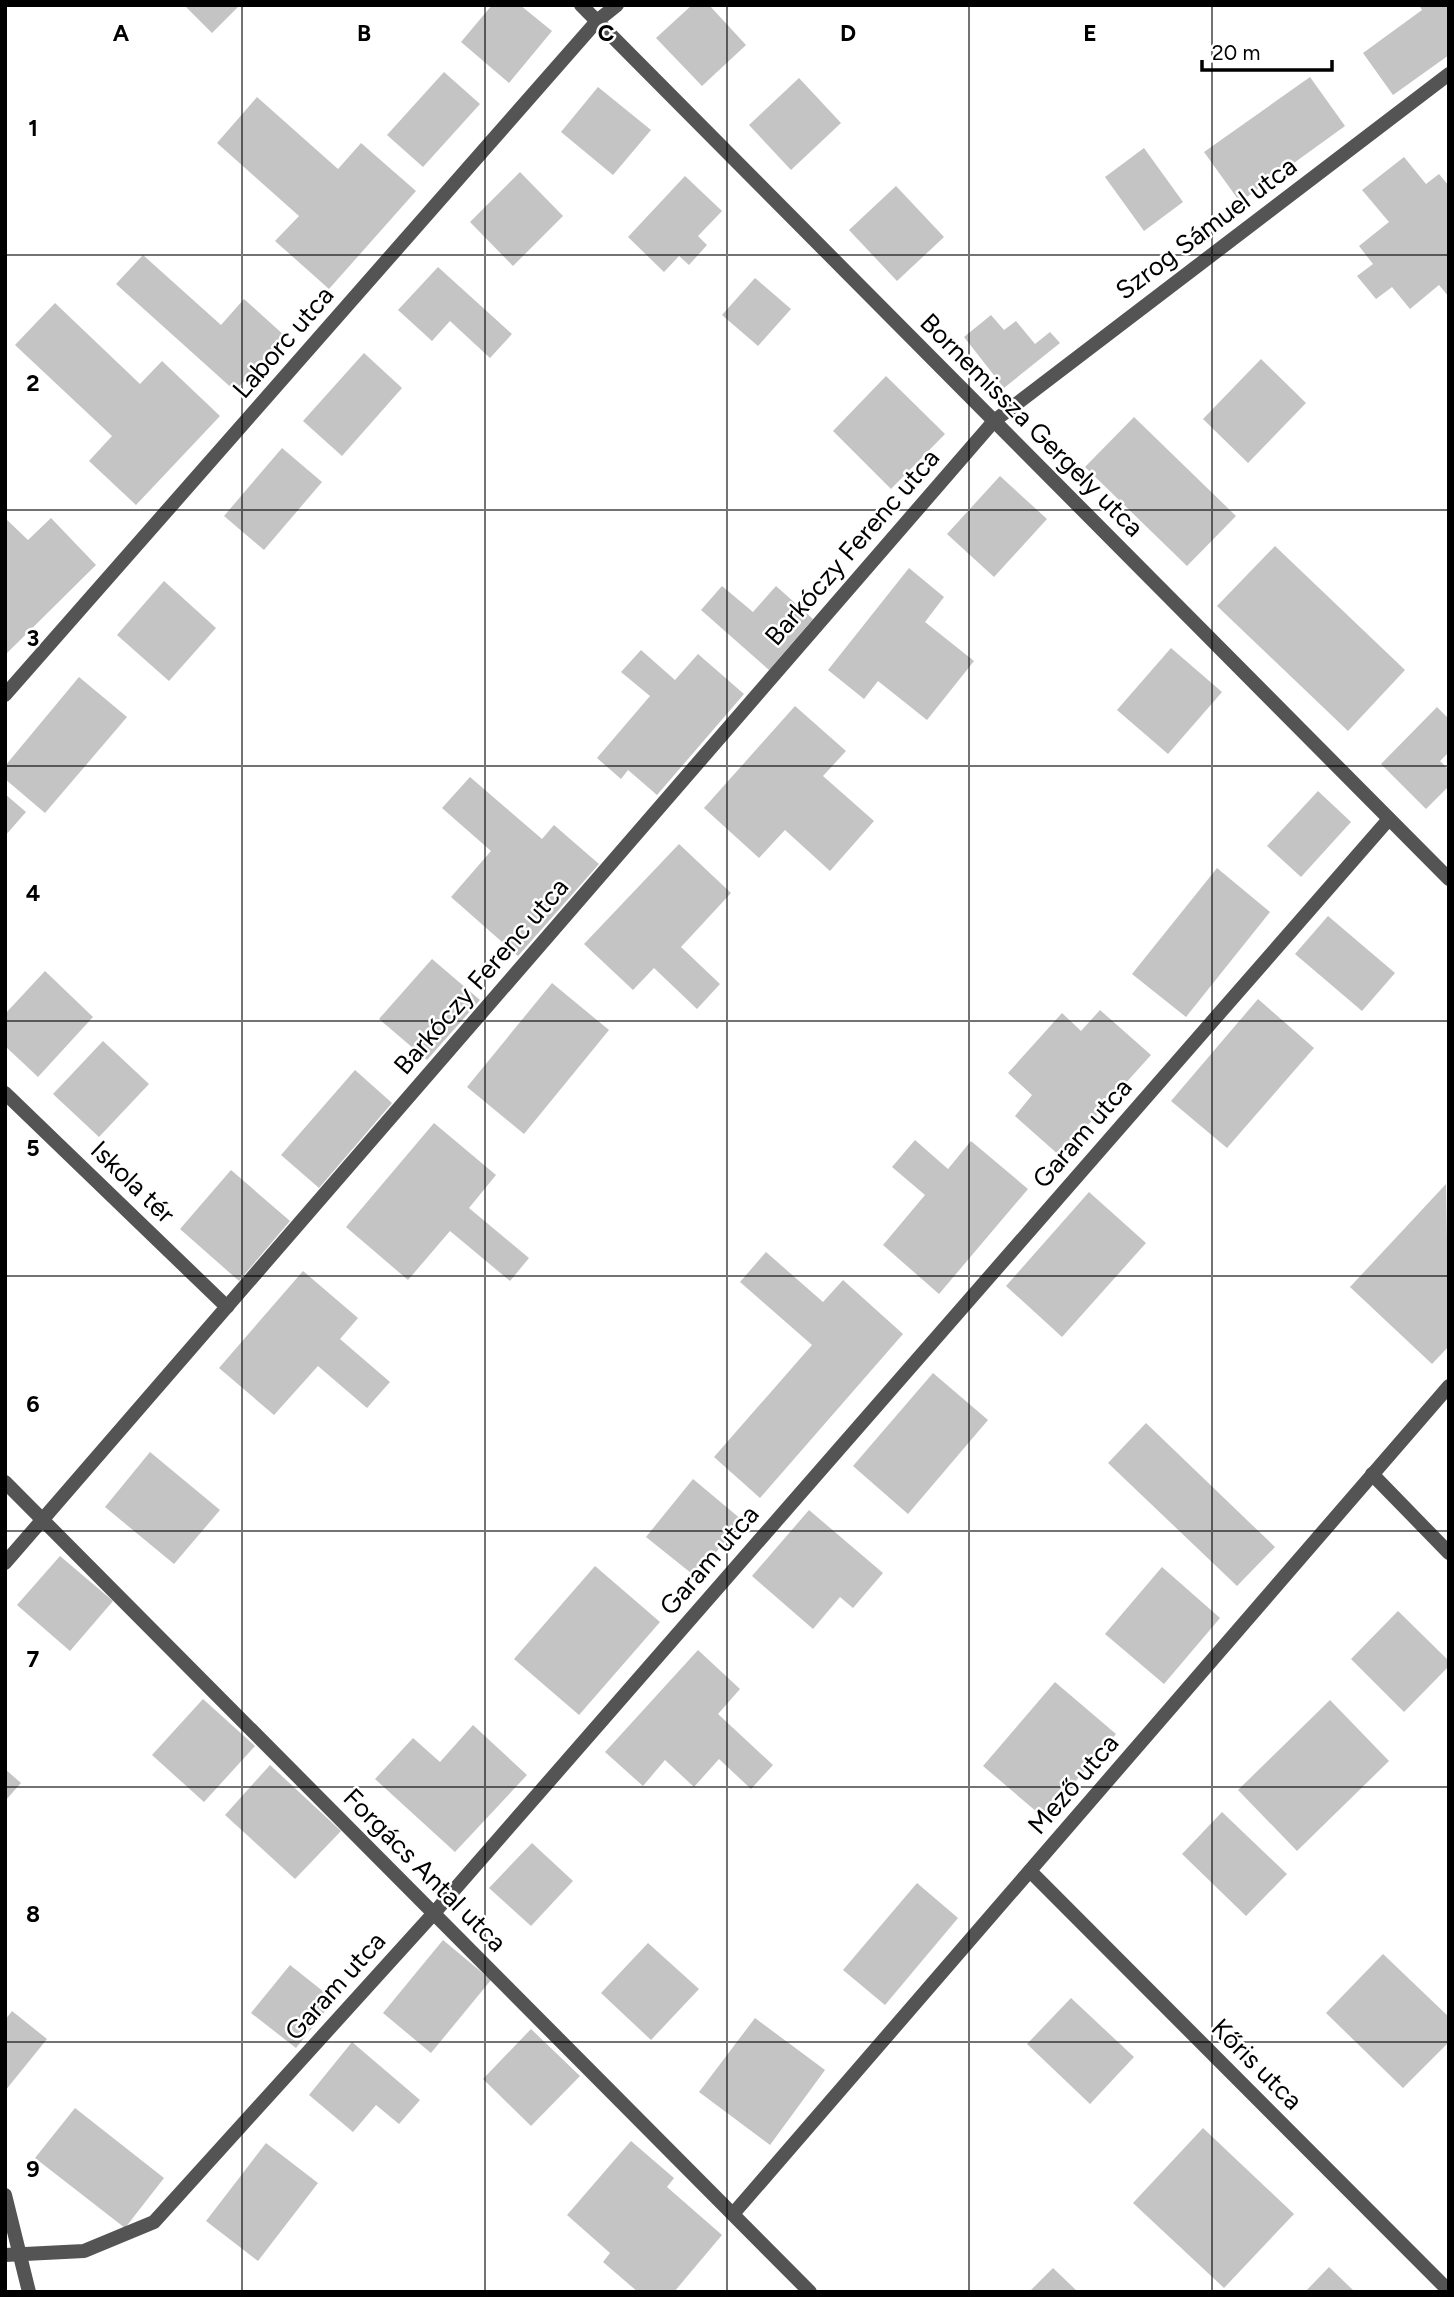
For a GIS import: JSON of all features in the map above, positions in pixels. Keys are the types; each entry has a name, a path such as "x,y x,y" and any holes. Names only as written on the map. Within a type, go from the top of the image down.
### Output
{"street":[{"name":"Bornemissza Gergely utca","path":"581,5 1449,879"},
{"name":"Laborc utca","path":"5,695 597,21 617,5"},
{"name":"Szrog Sámuel utca","path":"994,421 1449,74"},
{"name":"Barkóczy Ferenc utca","path":"5,1563 994,421"},
{"name":"Garam utca","path":"11,2255 84,2252 154,2222 434,1913 1389,818"},
{"name":"Iskola tér","path":"5,1093 227,1307"},
{"name":"Mező utca","path":"733,2214 1449,1386"},
{"path":"1372,1474 1449,1553"},
{"name":"Forgács Antal utca","path":"5,1482 810,2292"},
{"name":"Kőris utca","path":"1030,1871 1449,2291"},
{"path":"5,2195 11,2255 29,2292"}],"building":[{"path":"184,5 240,5 212,33"},
{"path":"492,5 520,5 552,31 509,83 461,42"},
{"path":"692,5 709,5 746,45 702,86 656,38"},
{"path":"1419,5 1449,5 1449,55 1393,95 1363,53 1422,10"},
{"path":"444,72 480,104 423,167 387,135"},
{"path":"1310,77 1345,126 1240,202 1204,152"},
{"path":"799,78 841,123 791,170 749,125"},
{"path":"598,87 651,130 613,175 561,132"},
{"path":"257,97 338,169 361,143 416,191 329,289 275,241 299,216 217,143"},
{"path":"1144,148 1183,202 1144,231 1105,177"},
{"path":"1404,157 1426,184 1439,174 1449,186 1449,297 1439,285 1410,309 1392,287 1376,299 1357,276 1373,264 1359,246 1389,222 1362,190"},
{"path":"520,172 563,216 513,266 470,222"},
{"path":"685,176 722,211 698,236 707,245 689,265 679,256 664,272 628,237"},
{"path":"896,186 944,237 897,281 849,230"},
{"path":"143,255 221,325 244,299 285,336 235,391 116,284"},
{"path":"438,267 512,334 490,358 450,321 432,341 398,310"},
{"path":"755,278 791,309 758,346 722,315"},
{"path":"55,303 140,384 162,361 220,416 136,505 89,461 112,436 15,345"},
{"path":"991,315 1004,330 1016,321 1035,344 1050,332 1060,343 1004,388 964,337"},
{"path":"364,353 402,388 342,456 303,421"},
{"path":"1261,359 1306,403 1248,463 1203,419"},
{"path":"886,376 945,434 891,489 833,431"},
{"path":"1134,417 1236,516 1187,566 1085,467"},
{"path":"282,448 322,482 264,550 224,516"},
{"path":"1000,476 1047,519 994,577 947,534"},
{"path":"5,518 28,540 51,518 96,565 5,655"},
{"path":"1275,546 1405,670 1348,731 1217,606"},
{"path":"909,568 944,597 925,622 974,661 927,720 878,681 864,699 828,670"},
{"path":"164,581 216,628 169,681 117,635"},
{"path":"722,586 753,612 776,586 813,619 769,670 701,610"},
{"path":"1171,648 1222,692 1168,754 1117,710"},
{"path":"641,650 675,680 698,654 744,694 657,795 628,770 621,779 597,758 650,696 621,672"},
{"path":"79,677 127,717 45,813 5,779 5,766"},
{"path":"795,706 846,751 823,776 874,821 830,871 785,830 759,858 704,808"},
{"path":"1437,707 1449,719 1449,752 1440,761 1449,770 1449,786 1426,809 1381,764"},
{"path":"470,777 542,839 554,825 599,864 518,956 451,897 491,851 442,808"},
{"path":"1318,791 1351,822 1301,877 1267,846"},
{"path":"5,794 26,812 5,836"},
{"path":"679,844 731,893 681,947 720,984 697,1009 654,968 633,990 584,944"},
{"path":"1217,868 1270,912 1186,1017 1132,974"},
{"path":"1328,916 1395,973 1362,1011 1295,954"},
{"path":"432,959 480,1000 427,1060 379,1019"},
{"path":"45,971 93,1017 38,1077 5,1046 5,1014"},
{"path":"552,983 609,1030 524,1134 467,1087"},
{"path":"1258,999 1314,1048 1227,1148 1171,1101"},
{"path":"1100,1010 1151,1055 1060,1156 1015,1116 1032,1095 1008,1073 1062,1013 1081,1031"},
{"path":"103,1041 149,1084 99,1137 53,1094"},
{"path":"355,1070 392,1103 319,1188 281,1155"},
{"path":"434,1123 496,1175 469,1208 529,1258 510,1281 450,1231 408,1280 346,1227"},
{"path":"915,1140 948,1169 971,1141 1028,1189 939,1294 883,1245 925,1195 892,1167"},
{"path":"231,1170 290,1221 239,1281 180,1229"},
{"path":"1446,1184 1449,1346 1432,1364 1350,1287"},
{"path":"1089,1192 1146,1243 1062,1337 1006,1286"},
{"path":"766,1252 823,1302 843,1280 903,1334 760,1498 714,1457 812,1345 740,1282"},
{"path":"303,1271 358,1318 340,1339 390,1382 367,1408 318,1366 274,1415 219,1368"},
{"path":"933,1373 988,1420 908,1514 853,1466"},
{"path":"1146,1423 1275,1547 1237,1586 1108,1463"},
{"path":"150,1452 220,1510 174,1564 105,1507"},
{"path":"693,1479 742,1520 696,1577 646,1537"},
{"path":"809,1510 883,1573 853,1608 840,1597 813,1629 752,1576"},
{"path":"60,1556 113,1601 70,1651 17,1605"},
{"path":"595,1566 660,1622 579,1715 514,1659"},
{"path":"1162,1567 1220,1618 1164,1684 1105,1634"},
{"path":"1398,1611 1449,1661 1449,1666 1404,1712 1351,1659"},
{"path":"698,1650 740,1689 718,1714 773,1765 751,1789 719,1759 694,1787 665,1760 643,1786 605,1752"},
{"path":"1055,1682 1116,1734 1044,1818 983,1766"},
{"path":"203,1699 255,1746 204,1802 152,1755"},
{"path":"1330,1700 1389,1761 1297,1851 1238,1790"},
{"path":"473,1725 527,1775 455,1852 375,1779 413,1738 440,1762"},
{"path":"270,1765 341,1831 295,1879 225,1815"},
{"path":"5,1769 21,1783 5,1801"},
{"path":"1222,1812 1287,1874 1246,1916 1182,1854"},
{"path":"532,1843 573,1881 531,1926 489,1888"},
{"path":"917,1883 958,1918 885,2005 843,1970"},
{"path":"443,1940 491,1980 431,2053 383,2013"},
{"path":"648,1943 699,1989 651,2040 601,1993"},
{"path":"1383,1954 1449,2017 1449,2042 1403,2088 1326,2013"},
{"path":"290,1965 334,2000 296,2048 251,2013"},
{"path":"1071,1998 1134,2057 1090,2104 1027,2044"},
{"path":"12,2011 47,2039 5,2091 5,2020"},
{"path":"755,2018 825,2070 770,2145 699,2092"},
{"path":"531,2029 580,2076 531,2126 483,2079"},
{"path":"352,2042 420,2100 399,2124 376,2105 353,2132 309,2095"},
{"path":"75,2108 164,2178 125,2228 35,2158"},
{"path":"1203,2128 1294,2214 1224,2288 1133,2203"},
{"path":"631,2141 674,2178 667,2187 722,2235 674,2292 638,2292 603,2262 610,2253 567,2215"},
{"path":"266,2143 318,2183 258,2261 206,2221"},
{"path":"1329,2267 1355,2292 1305,2292"},
{"path":"1053,2268 1078,2292 1029,2292"}]}
